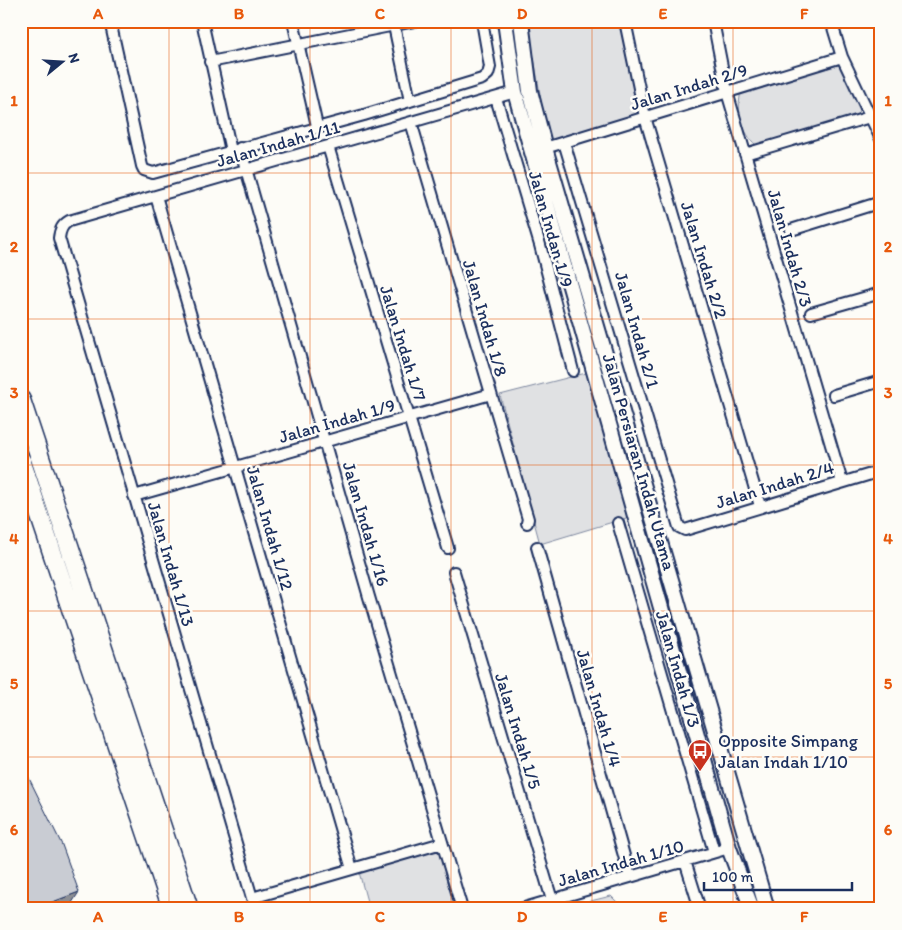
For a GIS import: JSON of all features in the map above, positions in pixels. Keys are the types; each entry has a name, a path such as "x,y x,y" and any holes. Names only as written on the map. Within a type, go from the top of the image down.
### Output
{"highway":[{"path":"21,400 190,909"},
{"path":"21,460 172,909"}],"main road":[{"name":"Jalan Persiaran Indah Utama","path":"505,21 515,92 729,848 752,909"},
{"name":"Jalan Persiaran Indah Utama","path":"521,21 534,107 545,148 767,909"},
{"path":"515,92 520,88 527,68"},
{"path":"515,92 521,93 534,107"},
{"path":"738,810 738,835 729,848 744,853 755,869"}],"street":[{"name":"Jalan Indah 1/11","path":"110,21 142,166 144,170 153,173 482,79 488,74 490,67 482,21"},
{"name":"Jalan Indah 1/16","path":"202,21 210,62 236,149 246,170 462,909"},
{"path":"293,21 316,126"},
{"path":"210,62 298,46 393,23 415,21"},
{"name":"Jalan Indah 2/2","path":"625,21 645,117 760,506"},
{"name":"Jalan Indah 2/3","path":"713,21 727,92 842,482"},
{"path":"832,21 842,57 881,139"},
{"path":"393,23 410,101"},
{"name":"Jalan Indah 2/9","path":"545,148 842,57"},
{"name":"Jalan Indah 1/11","path":"60,238 61,228 69,221 515,92"},
{"name":"Jalan Indan 1/9","path":"496,98 542,254 573,371"},
{"path":"746,154 870,117"},
{"name":"Jalan Indah 1/8","path":"411,122 528,518 527,523"},
{"name":"Jalan Indah 2/1","path":"564,142 679,527"},
{"name":"Jalan Indah 1/7","path":"328,146 448,548"},
{"name":"Jalan Indah 1/12","path":"156,196 352,869"},
{"path":"790,230 881,202"},
{"name":"Jalan Indah 1/13","path":"60,238 252,898 352,869"},
{"path":"811,313 881,293"},
{"path":"834,395 881,381"},
{"name":"Jalan Indah 1/9","path":"134,496 491,394"},
{"name":"Jalan Indah 2/4","path":"679,527 685,530 760,506 881,472"},
{"name":"Jalan Indah 1/3","path":"618,523 714,852"},
{"name":"Jalan Indah 1/4","path":"537,547 630,877"},
{"name":"Jalan Indah 1/5","path":"454,572 552,900"},
{"path":"352,869 442,842"},
{"name":"Jalan Indah 1/10","path":"521,909 729,848"},
{"path":"685,861 700,909"}],"shaded area":[{"path":"528,21 620,21 640,114 548,143"},
{"path":"842,63 862,105 855,118 756,145 751,140 741,121 739,106 741,92"},
{"path":"594,371 636,515 540,544 500,395"},
{"path":"440,850 457,909 369,909 359,872"},
{"path":"611,896 624,909 558,909"}],"building":[{"path":"21,762 62,845 79,892 34,909 21,909"}],"place":[{"name":"Opposite Simpang Jalan Indah 1/10","path":"700,772"}]}
